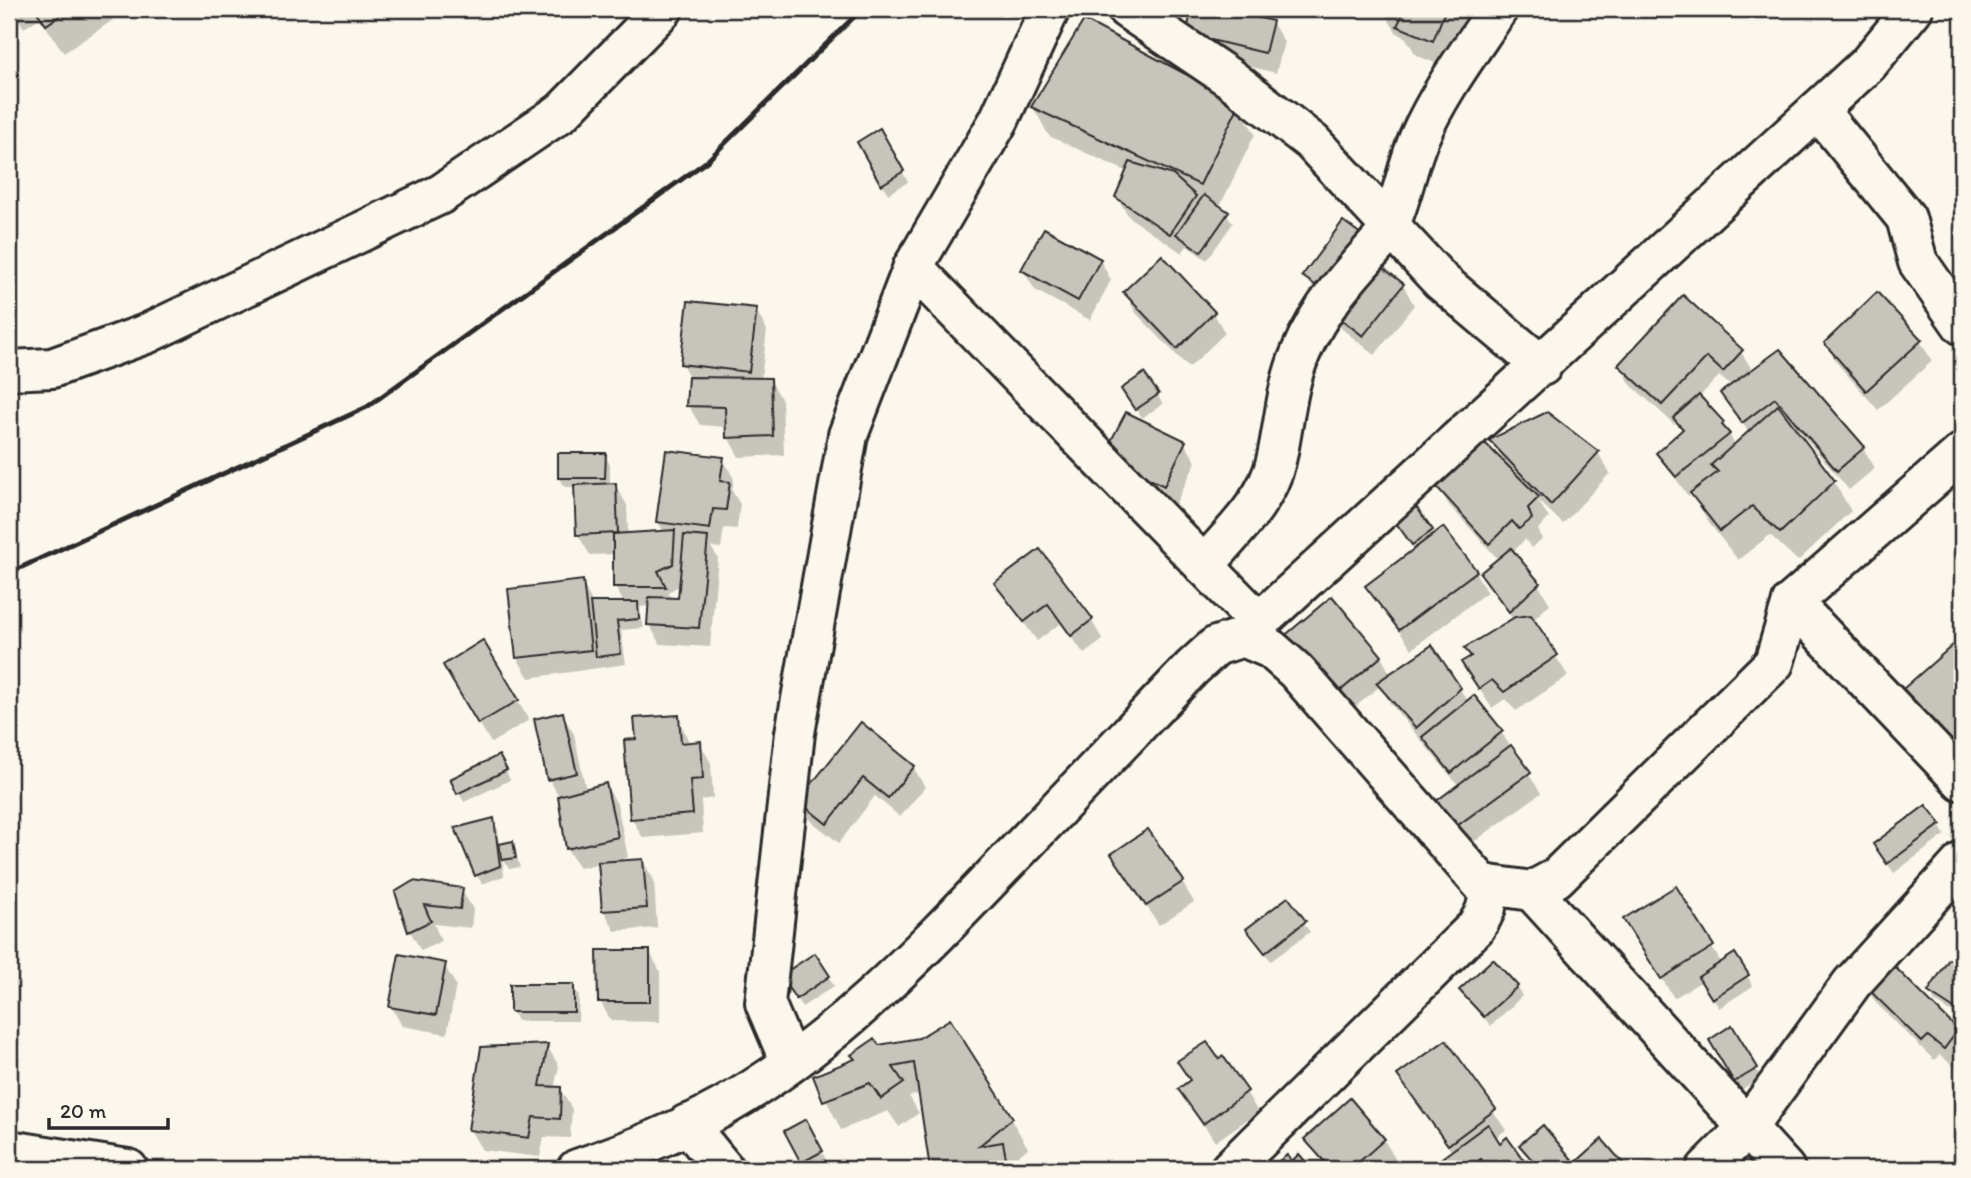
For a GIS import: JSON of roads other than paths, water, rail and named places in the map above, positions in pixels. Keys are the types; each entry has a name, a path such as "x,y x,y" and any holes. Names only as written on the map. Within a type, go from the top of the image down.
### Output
{"street":[{"path":"9,370 52,368 146,334 441,194 562,112 663,9"},
{"path":"790,1062 765,1003 795,733 848,435 913,267 999,120 1051,9"},
{"path":"1127,9 1231,79 1312,142 1441,281 1542,366"},
{"path":"1204,566 1260,500 1276,463 1284,402 1301,351 1334,292 1391,226 1419,138 1449,83 1498,9"},
{"path":"577,1169 644,1146 723,1107 790,1062 915,959 1192,668 1216,646 1251,630 1542,366 1868,64 1913,9"},
{"path":"1818,110 1906,218 1918,262 1962,325"},
{"path":"913,267 1204,566 1251,630 1296,671 1468,871 1486,884 1532,891 1556,878 1774,663 1792,602 1962,453"},
{"path":"1792,602 1962,781"},
{"path":"1706,1169 1746,1129 1852,982 1962,862"},
{"path":"1230,1169 1475,928 1489,900 1486,884"},
{"path":"1532,891 1785,1169"},
{"path":"687,1124 724,1169"},
{"path":"9,1150 128,1169"}],"railway":[{"path":"9,573 367,407 707,161 862,9"}]}
